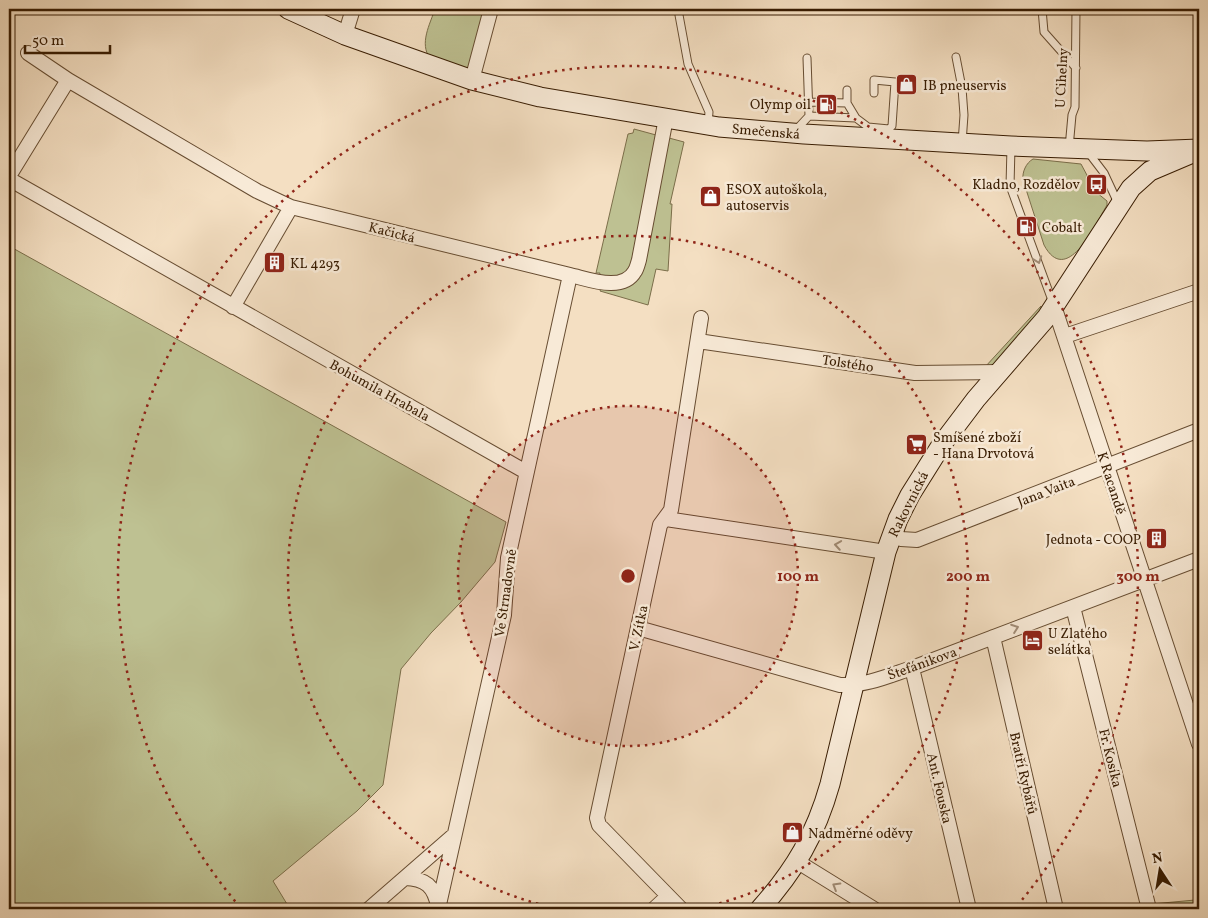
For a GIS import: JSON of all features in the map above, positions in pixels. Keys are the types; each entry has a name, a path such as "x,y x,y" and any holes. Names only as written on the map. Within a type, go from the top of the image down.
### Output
{"street":[{"name":"Smečenská","path":"288,9 345,35 472,80 540,97 708,125 792,133 867,132 962,143 1011,146 1147,151 1199,150"},
{"path":"345,35 354,9"},
{"path":"472,80 491,9"},
{"name":"Kačická","path":"28,53 68,80 257,191 291,206 609,284 620,283 635,272 639,260 666,118"},
{"name":"Bohumila Hrabala","path":"68,80 9,177 233,307 526,472"},
{"name":"Rakovnická","path":"760,909 798,862 812,837 823,807 886,552 910,495 962,415 1034,334 1131,188 1144,175 1199,150"},
{"path":"233,307 291,206"},
{"name":"Ve Strnadovně","path":"438,908 504,615 508,558 570,275"},
{"path":"1065,336 1199,291"},
{"name":"K Racandě","path":"1054,306 1199,744"},
{"name":"V. Zítka","path":"681,909 597,822 660,525 672,510 701,318"},
{"name":"Tolstého","path":"698,341 915,373 999,372"},
{"name":"Jana Vaita","path":"893,532 901,539 917,540 1199,430"},
{"path":"666,519 886,552"},
{"name":"Štefánikova","path":"638,628 840,685 854,685 867,683 912,668 1199,559"},
{"name":"Fr. Kosíka","path":"1073,607 1149,909"},
{"name":"Bratří Rybářů","path":"993,637 1056,909"},
{"name":"Ant. Fouska","path":"912,668 969,909"},
{"path":"369,909 454,834"},
{"path":"798,862 874,909"},
{"path":"405,878 422,880 428,884 436,897 438,908"},
{"path":"654,909 668,896"}],"lane":[{"path":"1042,9 1044,32 1076,68"},
{"name":"U Cihelny","path":"1076,9 1075,107 1072,115 1078,149"},
{"path":"679,15 688,64 709,112 708,125"},
{"path":"956,57 962,88 964,114 962,143"},
{"path":"792,133 809,116 807,58"},
{"path":"847,90 847,103 867,132 892,126 895,82 874,80 874,92"},
{"path":"809,102 847,103"},
{"path":"809,116 856,118"},
{"path":"1011,146 1010,186 1054,306"},
{"path":"1078,149 1104,172 1119,206"}],"green space":[{"path":"435,9 485,9 472,64 463,71 430,58 427,52 425,47 426,34"},
{"path":"634,129 656,135 656,140 631,264 628,270 619,277 599,276 600,273 596,273 628,134 633,133"},
{"path":"669,138 684,142 670,204 672,204 668,271 656,269 648,305 600,291 601,288 614,290 625,287"},
{"path":"1033,159 1081,164 1096,192 1107,201 1107,205 1096,225 1080,248 1071,256 1062,259 1053,256 1044,245 1023,180 1025,168"},
{"path":"9,246 506,522 495,562 401,669 383,785 357,811 273,881 290,909 9,909"},
{"path":"1041,306 1041,311 995,364 985,367"},
{"path":"1195,900 1196,909 1155,909 1152,904"}],"place":[{"name":"IB pneuservis","path":"907,85"},
{"name":"Olymp oil","path":"827,104"},
{"name":"Kladno, Rozdělov","path":"1096,184"},
{"name":"ESOX autoškola, autoservis","path":"710,197"},
{"name":"Cobalt","path":"1026,227"},
{"name":"KL 4293","path":"274,263"},
{"name":"Smíšené zboží - Hana Drvotová","path":"917,445"},
{"name":"Jednota - COOP","path":"1157,539"},
{"name":"U Zlatého selátka","path":"1032,641"},
{"name":"Nadměrné oděvy","path":"792,833"}]}
